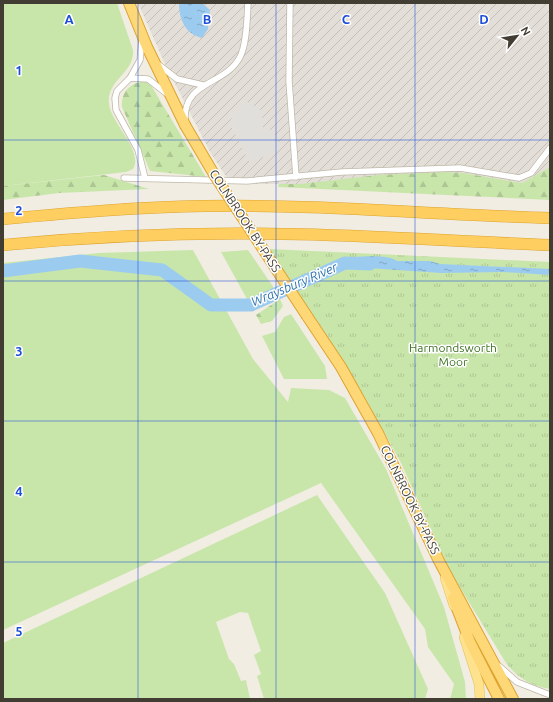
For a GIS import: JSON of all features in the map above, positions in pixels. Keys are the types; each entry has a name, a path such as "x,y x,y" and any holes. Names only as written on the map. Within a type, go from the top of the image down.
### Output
{"highway":[{"name":"COLNBROOK BY-PASS","path":"129,3 154,61 185,125 215,176 340,367 378,433 439,560"},
{"path":"3,218 104,210 206,206 314,208 550,218"},
{"path":"3,245 138,235 225,233 358,236 550,245"},
{"path":"439,560 514,699"},
{"path":"439,560 470,642 499,699"}],"main road":[{"path":"439,560 479,684 480,699"}],"street":[{"path":"185,125 185,111 188,102 203,84 221,77 240,57 248,3"},
{"path":"290,3 289,81 296,177"},
{"path":"142,34 140,60 130,78 122,84 115,94 116,110 138,150 145,178"},
{"path":"154,61 177,79 203,84"},
{"path":"130,78 152,80 171,96"},
{"path":"124,178 247,181 342,172 460,168 519,178 530,173 550,148"},
{"path":"494,660 517,682 550,695"}],"shaded area":[{"path":"138,3 550,3 550,167 522,183 463,173 300,184 231,184 210,152 165,64"},
{"path":"244,100 262,111 263,130 272,130 281,147 256,161 249,161 229,122"}],"green space":[{"path":"3,3 117,3 133,50 130,65 112,89 109,96 109,104 115,120 131,146 134,154 135,162 133,169 126,172 3,186"},
{"path":"139,82 149,82 206,177 150,171 122,107 124,94 128,88"},
{"path":"550,167 550,200 278,187 279,184 300,184 378,175 443,172 463,173 522,183"},
{"path":"104,175 149,189 59,193 3,200 3,186"},
{"name":"Harmondsworth Moor","path":"269,249 550,262 550,689 537,686 525,680 515,673 506,663 450,571 401,463 367,401 328,337"},
{"path":"193,250 253,359 288,402 291,388 329,390 345,398 386,469 444,607 465,682 466,699 450,699 454,684 428,647 425,629 321,483 3,630 3,263 99,253"},
{"path":"248,250 276,291 268,297 247,299 221,252"},
{"path":"280,299 283,306 272,321 261,324 256,315"},
{"path":"291,314 325,366 327,379 284,379 262,336 275,332 284,317"},
{"path":"317,495 385,593 428,689 425,699 264,699 257,676 261,674 254,655 261,651 248,613 240,612 216,622 229,659 234,664 241,681 246,680 250,699 3,699 3,643"}],"water":[{"path":"179,3 202,3 210,10 208,29 202,38 191,33 184,25 180,15"},
{"path":"353,257 387,257 397,261 430,261 440,264 550,269 550,275 504,272 441,273 353,267"}],"waterway":[{"name":"Wraysbury River","path":"3,271 80,261 162,270 211,305 251,305 345,263 370,264"}]}
